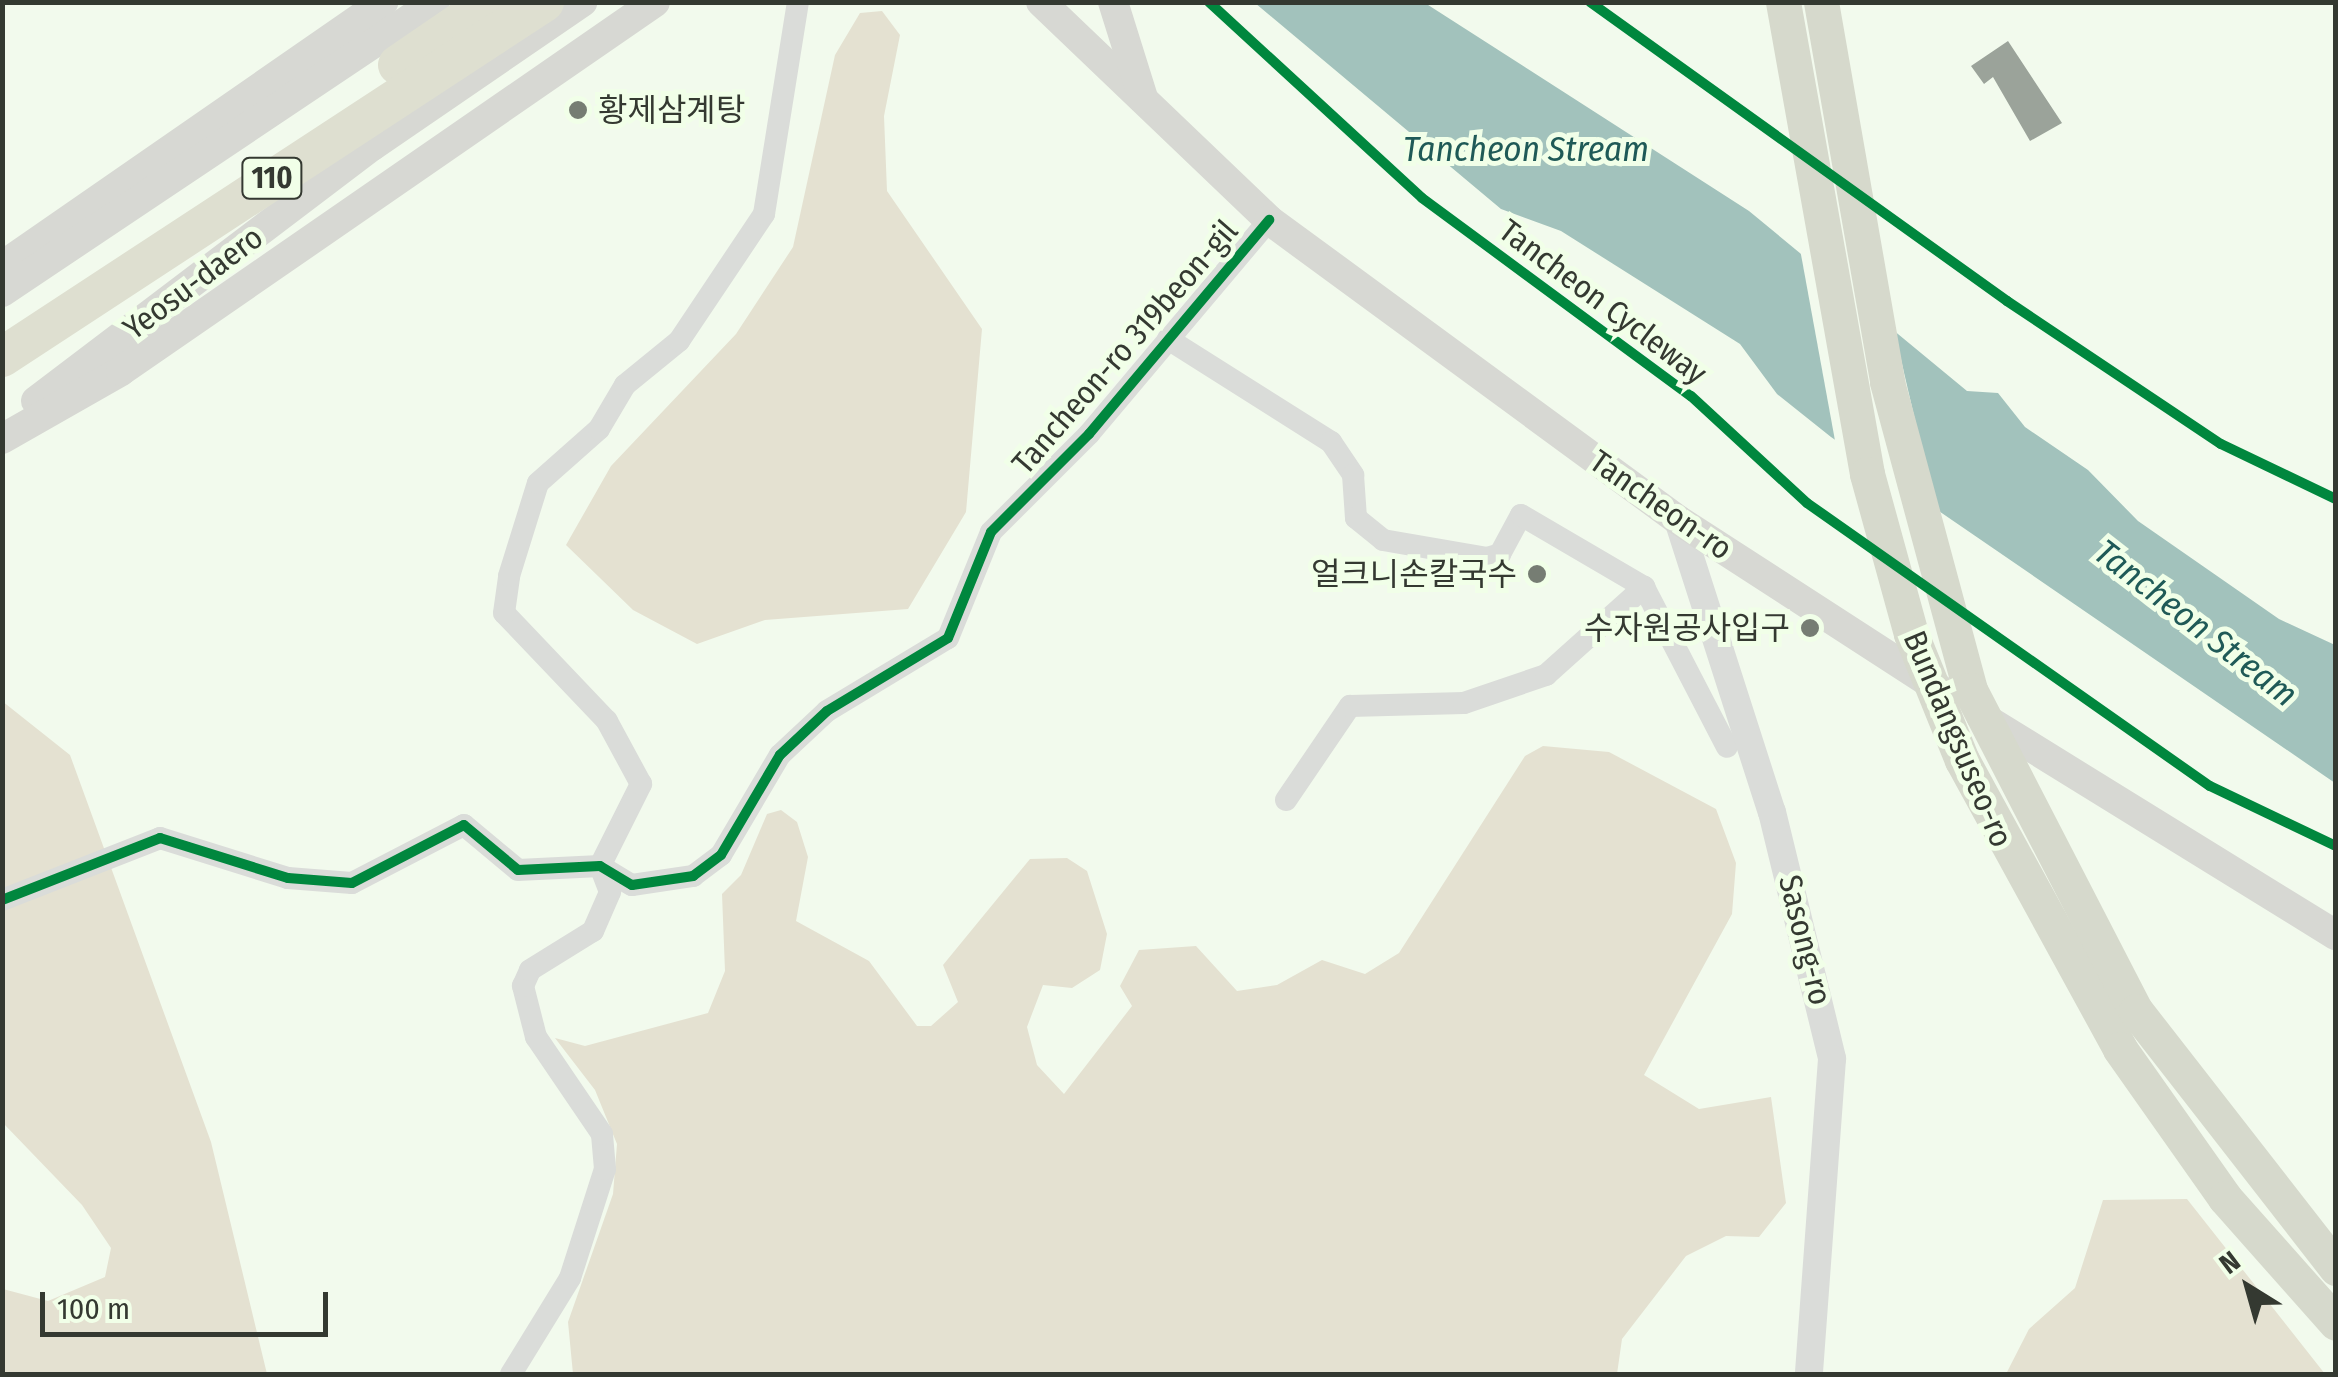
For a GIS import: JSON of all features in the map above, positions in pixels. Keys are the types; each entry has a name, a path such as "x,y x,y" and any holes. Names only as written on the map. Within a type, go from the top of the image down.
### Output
{"highway":[{"name":"110","path":"2,324 490,2"},
{"name":"110","path":"2,357 544,2"},
{"name":"Bundangsuseo-ro","path":"1783,2 1866,474 1910,634 1962,760 2051,938 2120,1049 2224,1198 2336,1323"},
{"name":"Bundangsuseo-ro","path":"1820,2 1918,516 1970,690 2087,929 2181,1079 2336,1268"}],"main road":[{"path":"2,266 383,2"},
{"path":"2,292 436,2"},
{"name":"Yeosu-daero","path":"2,428 372,146 582,2"},
{"path":"2,438 121,371 656,2"},
{"name":"Tancheon-ro","path":"1041,2 1270,220 1678,520 2336,935"},
{"path":"1113,2 1144,101"}],"street":[{"path":"511,1374 570,1278 605,1168 588,1102 523,1005 530,970 593,931 610,892 600,866 641,784 607,721 504,613 518,534 538,484 599,429 625,385 679,341 764,214 798,2"},
{"name":"Tancheon-ro 319beon-gil","path":"2,900 160,838 317,882 389,870 430,835 464,826 518,870 600,866 632,886 666,883 721,855 780,756 841,701 948,638 991,532 1168,339 1270,220"},
{"path":"1168,339 1331,442 1353,475 1356,518 1384,540 1486,558 1500,554 1521,514 1644,587 1727,747"},
{"name":"Sasong-ro","path":"1678,520 1772,812 1832,1059 1810,1374"},
{"path":"1286,800 1350,706 1464,703 1546,675 1644,587"}],"shaded area":[{"path":"882,11 900,35 884,116 887,191 982,329 966,512 908,609 765,620 697,644 633,610 566,545 611,466 736,334 793,247 835,55 860,13"},
{"path":"2,701 70,755 211,1142 267,1374 3,1374 3,1289 48,1301 105,1277 111,1248 82,1205 3,1123"},
{"path":"1543,746 1609,752 1716,809 1736,863 1732,914 1644,1075 1699,1109 1771,1097 1786,1203 1759,1237 1726,1236 1686,1256 1622,1339 1617,1374 573,1374 568,1322 613,1194 617,1144 595,1090 555,1038 585,1046 708,1013 725,971 722,894 741,875 767,814 781,810 797,822 808,857 796,921 869,961 917,1026 931,1026 958,1002 943,965 1030,859 1067,858 1087,871 1107,934 1100,970 1072,988 1043,985 1027,1027 1037,1065 1064,1094 1132,1006 1120,986 1139,950 1196,946 1237,991 1277,985 1322,960 1365,974 1399,953 1525,756"},
{"path":"2187,1199 2325,1374 2006,1374 2029,1329 2075,1288 2103,1200"}],"water":[{"name":"Tancheon Stream","path":"1255,3 1425,3 1749,211 1967,391 1998,393 2025,427 2088,470 2138,521 2279,619 2335,645 2335,783 1831,437 1777,394 1740,344 1561,231 1501,209"}],"pier":[{"path":"1800,249 1893,325 1937,515 1836,446"}],"building":[{"path":"2008,41 2062,123 2030,141 1993,77 1984,84 1971,66"}],"cycle path":[{"name":"Tancheon Cycleway","path":"1209,2 1422,198 1691,396 1807,503 2210,786 2336,846"},
{"path":"1590,2 2007,301 2221,444 2336,499"},
{"path":"2,900 160,838 288,878 352,883 464,825 518,870 600,866 632,885 693,876 721,855 780,755 827,711 948,638 991,532 1089,434 1269,220"}],"place":[{"name":"황제삼계탕","path":"578,110"},
{"name":"얼크니손칼국수","path":"1537,574"},
{"name":"수자원공사입구","path":"1810,628"}]}
